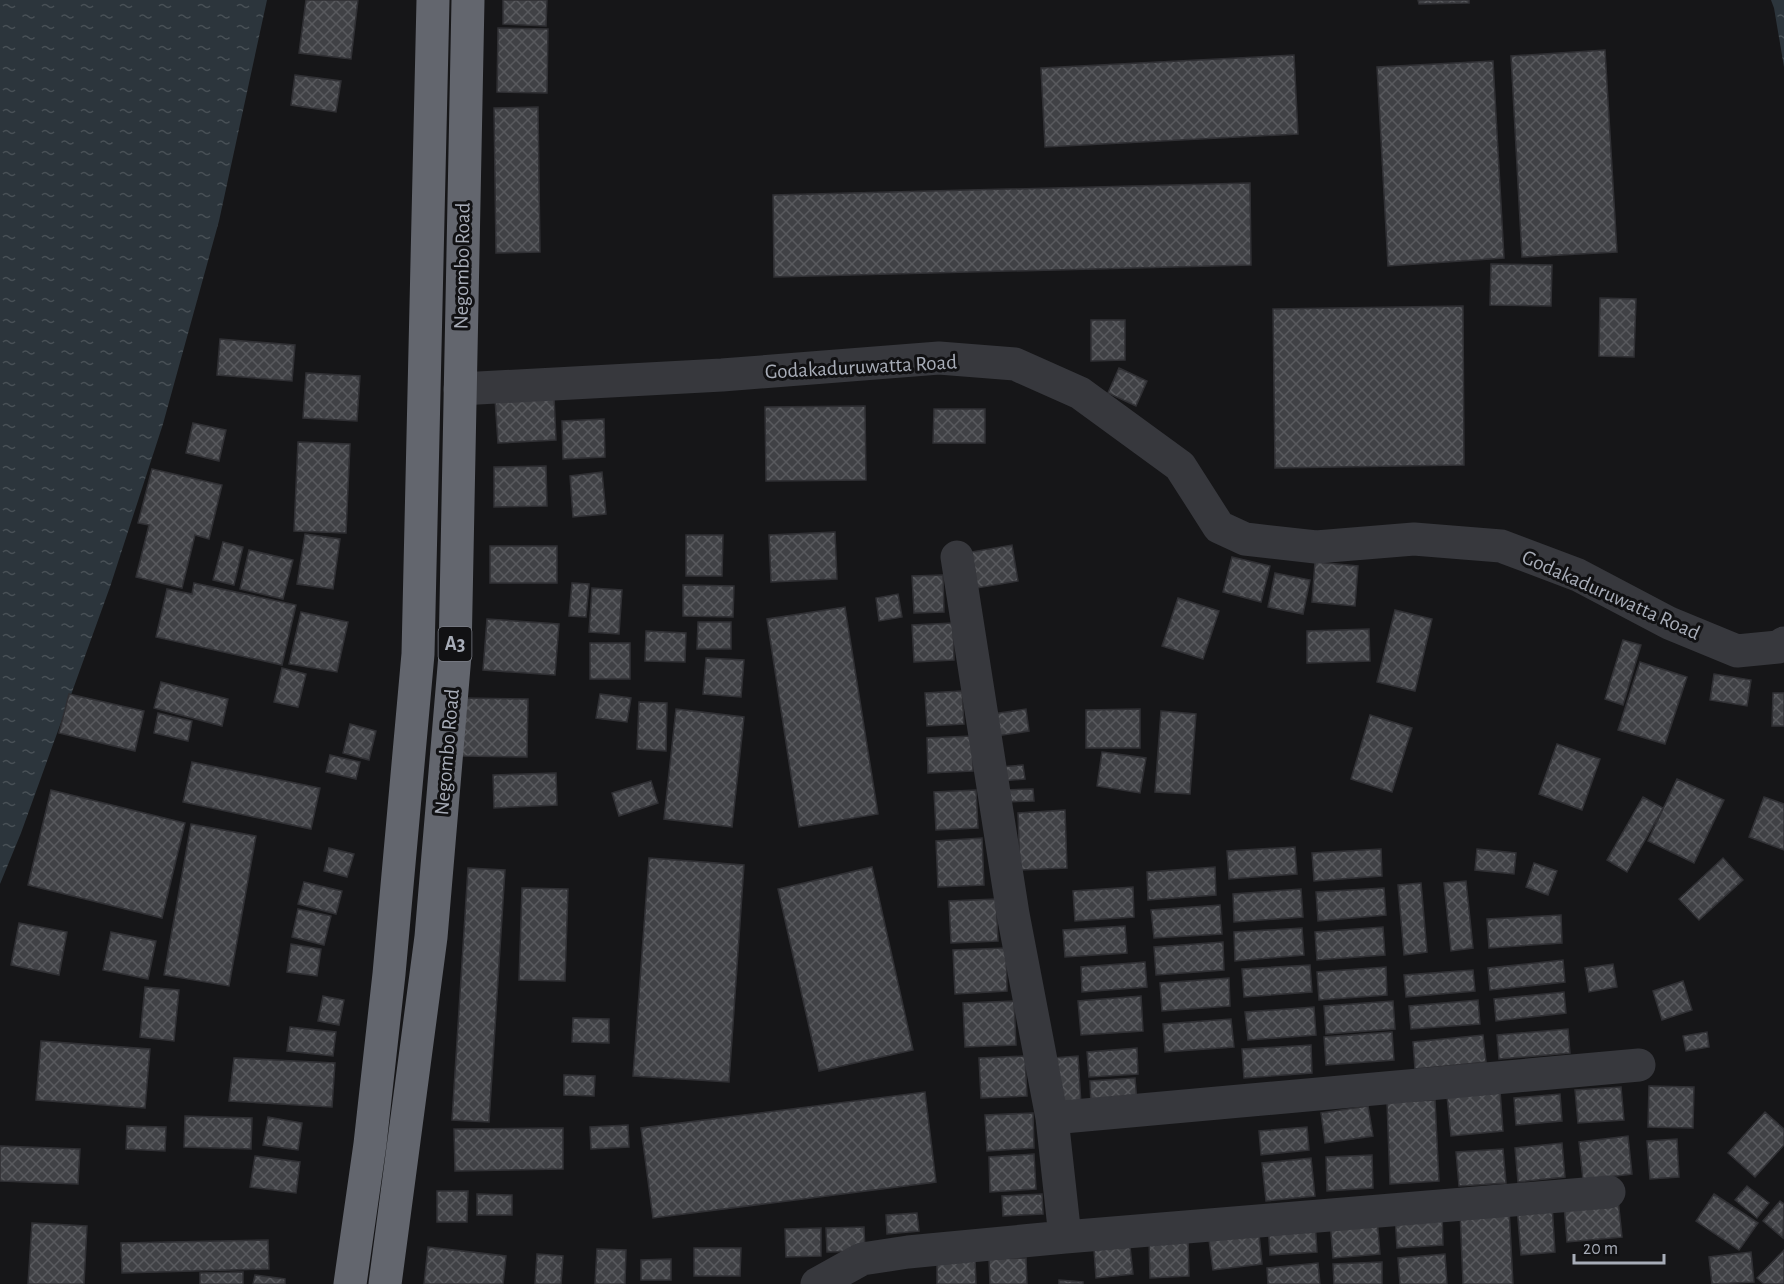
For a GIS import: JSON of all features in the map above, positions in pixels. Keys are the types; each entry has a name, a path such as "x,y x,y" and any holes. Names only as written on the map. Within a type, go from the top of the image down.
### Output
{"highway":[{"name":"Negombo Road","path":"350,1284 370,1144 389,974 418,654 433,0"},
{"name":"Negombo Road","path":"385,1284 431,937 455,655 468,0"}],"street":[{"name":"Godakaduruwatta Road","path":"460,389 722,375 939,358 1015,364 1080,393 1180,466 1220,527 1245,538 1316,547 1414,539 1501,546 1578,575 1669,623 1737,651 1778,646 1784,643"},
{"path":"957,557 1013,914 1052,1118 1065,1236"},
{"path":"1052,1118 1639,1065"},
{"path":"817,1284 862,1259 908,1252 1065,1236 1609,1192"}],"water":[{"path":"0,0 267,0 219,221 163,424 110,587 21,833 0,884"},
{"path":"1771,0 1784,0 1784,67 1774,8"}],"building":[{"path":"306,0 358,0 351,59 299,53"},
{"path":"503,0 547,0 546,26 503,24"},
{"path":"1418,0 1469,0 1469,3 1419,4"},
{"path":"498,28 548,29 547,93 497,92"},
{"path":"1605,50 1617,252 1522,257 1511,56"},
{"path":"1294,55 1298,134 1045,147 1041,68"},
{"path":"1493,61 1504,258 1388,266 1377,67"},
{"path":"295,75 341,81 336,112 291,105"},
{"path":"538,107 540,252 496,253 494,108"},
{"path":"1250,183 1251,265 774,277 773,195"},
{"path":"1491,264 1552,265 1551,306 1490,305"},
{"path":"1600,298 1636,299 1634,357 1599,356"},
{"path":"1463,306 1464,465 1275,468 1273,309"},
{"path":"1091,320 1125,320 1125,360 1091,361"},
{"path":"220,339 295,345 292,381 217,375"},
{"path":"1119,368 1147,381 1136,406 1108,393"},
{"path":"306,373 360,376 357,421 303,418"},
{"path":"554,396 556,440 498,443 495,399"},
{"path":"865,406 866,480 766,481 765,407"},
{"path":"934,409 985,409 985,443 933,443"},
{"path":"604,419 605,457 563,459 562,421"},
{"path":"193,423 226,430 219,461 186,453"},
{"path":"298,442 350,444 346,533 294,531"},
{"path":"546,466 547,506 494,507 494,467"},
{"path":"152,469 222,485 209,539 195,535 182,588 136,577 149,525 138,523"},
{"path":"602,472 606,514 573,517 570,476"},
{"path":"835,532 837,579 771,582 769,535"},
{"path":"305,534 340,539 333,589 297,584"},
{"path":"686,535 723,535 722,576 686,576"},
{"path":"223,542 243,547 234,585 213,580"},
{"path":"1012,545 1018,581 977,588 971,552"},
{"path":"490,546 557,546 557,583 490,583"},
{"path":"249,550 293,560 283,599 240,589"},
{"path":"1232,557 1270,566 1261,602 1223,592"},
{"path":"1315,562 1358,566 1355,606 1312,602"},
{"path":"1275,573 1310,580 1303,614 1268,607"},
{"path":"943,575 944,612 914,613 912,576"},
{"path":"194,583 296,605 282,665 156,637 167,589 192,594"},
{"path":"572,583 589,584 586,617 569,616"},
{"path":"683,585 734,586 733,617 683,616"},
{"path":"592,588 622,590 619,634 589,632"},
{"path":"898,594 902,617 879,621 876,598"},
{"path":"1178,598 1219,611 1203,659 1162,646"},
{"path":"845,607 878,814 799,827 767,619"},
{"path":"1395,610 1432,619 1415,691 1377,682"},
{"path":"301,612 348,622 337,672 289,664"},
{"path":"487,619 559,624 555,675 483,670"},
{"path":"698,622 731,622 731,649 697,649"},
{"path":"953,623 954,660 914,662 912,625"},
{"path":"1369,629 1370,661 1307,663 1307,631"},
{"path":"646,631 686,633 685,662 645,661"},
{"path":"1623,640 1641,645 1623,705 1605,699"},
{"path":"590,643 630,643 630,679 590,679"},
{"path":"706,658 744,660 741,697 703,694"},
{"path":"1640,662 1687,677 1665,744 1618,730"},
{"path":"282,668 306,674 298,707 274,702"},
{"path":"1714,674 1751,680 1747,706 1710,700"},
{"path":"161,682 228,699 222,726 154,708"},
{"path":"962,691 964,724 927,726 925,693"},
{"path":"1773,693 1784,693 1784,726 1772,726"},
{"path":"69,694 144,711 135,751 59,733"},
{"path":"600,694 631,698 627,722 596,718"},
{"path":"463,698 528,699 527,757 461,756"},
{"path":"639,702 667,703 666,751 637,749"},
{"path":"676,709 744,717 732,827 664,819"},
{"path":"1026,709 1029,731 996,736 993,714"},
{"path":"1140,709 1140,748 1086,748 1086,710"},
{"path":"1161,711 1196,714 1190,794 1155,792"},
{"path":"158,713 192,721 188,741 154,733"},
{"path":"1370,715 1412,728 1392,792 1351,779"},
{"path":"350,724 376,731 369,760 343,753"},
{"path":"972,736 973,771 928,773 927,738"},
{"path":"1557,744 1600,759 1582,810 1539,794"},
{"path":"1102,752 1146,758 1140,793 1097,786"},
{"path":"330,755 360,762 356,779 326,772"},
{"path":"192,762 320,788 311,829 183,802"},
{"path":"1023,765 1025,779 1001,781 1000,767"},
{"path":"556,773 557,805 494,808 493,775"},
{"path":"1677,779 1724,800 1694,863 1648,841"},
{"path":"651,781 658,803 619,816 612,793"},
{"path":"1033,789 1034,801 1003,802 1003,790"},
{"path":"51,790 185,823 162,918 28,885"},
{"path":"976,790 978,828 936,830 934,792"},
{"path":"1643,797 1663,808 1627,872 1607,860"},
{"path":"1764,797 1784,804 1784,850 1749,837"},
{"path":"1065,810 1067,868 1020,870 1018,813"},
{"path":"191,824 256,836 229,986 164,975"},
{"path":"982,838 984,885 938,887 936,841"},
{"path":"1295,847 1297,874 1229,879 1227,851"},
{"path":"329,848 354,854 347,877 324,871"},
{"path":"1381,849 1382,876 1314,881 1312,853"},
{"path":"1477,849 1516,853 1514,874 1475,870"},
{"path":"649,858 744,865 729,1082 633,1076"},
{"path":"1723,858 1743,880 1699,920 1679,899"},
{"path":"1534,863 1557,871 1548,895 1526,887"},
{"path":"872,867 913,1050 819,1071 778,889"},
{"path":"1215,867 1216,895 1148,900 1147,872"},
{"path":"468,868 505,870 489,1122 452,1120"},
{"path":"1466,881 1473,948 1451,951 1444,883"},
{"path":"304,882 342,891 336,914 298,904"},
{"path":"1421,883 1427,952 1404,955 1398,885"},
{"path":"1133,887 1134,917 1075,921 1073,891"},
{"path":"522,888 568,889 565,981 519,980"},
{"path":"1384,888 1386,915 1318,921 1316,892"},
{"path":"1301,889 1303,917 1234,922 1233,894"},
{"path":"996,899 998,941 951,943 949,901"},
{"path":"1220,905 1222,934 1154,938 1151,910"},
{"path":"298,909 331,916 324,945 292,937"},
{"path":"1561,915 1562,943 1489,948 1487,919"},
{"path":"19,923 67,932 59,975 11,965"},
{"path":"1125,926 1127,953 1065,957 1063,930"},
{"path":"1383,927 1385,955 1317,960 1315,932"},
{"path":"1302,928 1304,955 1235,961 1234,932"},
{"path":"111,932 156,941 148,979 103,970"},
{"path":"1223,942 1224,970 1156,975 1154,947"},
{"path":"291,944 321,949 317,976 287,972"},
{"path":"1006,948 1007,991 955,994 953,950"},
{"path":"1563,960 1565,982 1490,990 1488,968"},
{"path":"1145,962 1147,987 1082,992 1081,967"},
{"path":"1613,964 1617,987 1589,992 1585,968"},
{"path":"1310,965 1312,992 1244,997 1242,969"},
{"path":"1386,967 1387,995 1319,1000 1317,972"},
{"path":"1473,970 1475,991 1406,997 1404,975"},
{"path":"1229,978 1230,1006 1162,1011 1160,983"},
{"path":"1683,981 1692,1010 1662,1020 1653,991"},
{"path":"145,987 179,990 174,1041 140,1037"},
{"path":"1564,992 1566,1013 1496,1021 1494,999"},
{"path":"323,996 344,1000 339,1025 318,1021"},
{"path":"1141,996 1143,1031 1081,1035 1078,1001"},
{"path":"1478,1000 1480,1024 1411,1029 1409,1006"},
{"path":"1014,1001 1016,1045 965,1047 963,1003"},
{"path":"1393,1001 1395,1029 1326,1034 1324,1006"},
{"path":"1314,1007 1316,1035 1248,1040 1245,1012"},
{"path":"573,1018 609,1019 609,1043 572,1042"},
{"path":"1231,1019 1234,1047 1165,1052 1163,1024"},
{"path":"290,1027 336,1032 333,1056 287,1051"},
{"path":"1568,1029 1570,1053 1499,1059 1497,1035"},
{"path":"1392,1032 1394,1060 1326,1065 1324,1037"},
{"path":"1707,1032 1709,1047 1686,1051 1683,1036"},
{"path":"1483,1035 1486,1062 1415,1069 1413,1042"},
{"path":"41,1041 150,1049 145,1108 36,1100"},
{"path":"1311,1045 1312,1073 1244,1078 1242,1049"},
{"path":"1137,1048 1138,1074 1089,1077 1087,1052"},
{"path":"1025,1056 1027,1096 981,1098 979,1058"},
{"path":"1078,1056 1081,1104 1057,1107 1053,1058"},
{"path":"234,1058 335,1063 332,1107 229,1101"},
{"path":"564,1075 595,1076 594,1096 564,1095"},
{"path":"1135,1078 1137,1102 1091,1106 1090,1081"},
{"path":"1649,1086 1694,1087 1693,1128 1648,1127"},
{"path":"1621,1087 1624,1120 1578,1123 1575,1090"},
{"path":"1500,1091 1503,1131 1451,1136 1447,1096"},
{"path":"925,1092 936,1182 653,1218 641,1128"},
{"path":"1560,1094 1562,1121 1516,1125 1514,1098"},
{"path":"1435,1100 1439,1181 1390,1184 1387,1102"},
{"path":"1368,1106 1373,1136 1325,1143 1321,1113"},
{"path":"1765,1112 1784,1129 1784,1145 1755,1177 1728,1153"},
{"path":"1033,1113 1034,1148 987,1151 985,1115"},
{"path":"185,1116 252,1118 251,1149 184,1147"},
{"path":"268,1117 302,1123 298,1150 263,1145"},
{"path":"628,1125 629,1147 591,1149 590,1127"},
{"path":"127,1126 166,1127 165,1151 126,1149"},
{"path":"1307,1127 1309,1150 1261,1155 1259,1131"},
{"path":"563,1128 563,1169 455,1171 454,1129"},
{"path":"1628,1136 1632,1174 1583,1180 1579,1142"},
{"path":"1677,1139 1679,1177 1650,1179 1647,1141"},
{"path":"1562,1143 1565,1177 1518,1182 1515,1148"},
{"path":"0,1146 80,1149 78,1184 0,1181"},
{"path":"1503,1149 1506,1183 1459,1186 1456,1152"},
{"path":"1034,1154 1036,1189 990,1192 989,1157"},
{"path":"1372,1155 1373,1188 1327,1191 1326,1157"},
{"path":"255,1156 300,1162 296,1193 250,1187"},
{"path":"1311,1158 1315,1196 1266,1201 1262,1163"},
{"path":"1747,1186 1769,1203 1757,1218 1735,1200"},
{"path":"437,1191 468,1191 467,1222 437,1222"},
{"path":"477,1194 512,1195 512,1215 477,1215"},
{"path":"1042,1194 1043,1214 1003,1216 1002,1196"},
{"path":"1714,1194 1758,1223 1739,1250 1696,1221"},
{"path":"1618,1199 1622,1237 1567,1242 1564,1204"},
{"path":"1780,1201 1784,1204 1783,1238 1763,1221"},
{"path":"1552,1204 1555,1252 1521,1255 1517,1207"},
{"path":"1509,1208 1513,1284 1463,1284 1460,1211"},
{"path":"1442,1211 1443,1245 1397,1248 1395,1215"},
{"path":"917,1213 919,1231 887,1234 886,1215"},
{"path":"1377,1217 1380,1254 1333,1258 1330,1221"},
{"path":"1315,1221 1317,1252 1270,1255 1268,1224"},
{"path":"32,1223 87,1226 84,1284 28,1284"},
{"path":"864,1227 865,1251 827,1252 826,1228"},
{"path":"821,1228 821,1256 786,1257 785,1229"},
{"path":"1259,1234 1262,1264 1213,1270 1209,1240"},
{"path":"1188,1237 1189,1276 1150,1278 1149,1238"},
{"path":"268,1240 269,1269 122,1273 121,1243"},
{"path":"428,1247 506,1256 503,1284 424,1284"},
{"path":"1130,1247 1133,1274 1096,1278 1094,1250"},
{"path":"694,1248 741,1248 740,1276 694,1276"},
{"path":"597,1249 626,1250 625,1284 595,1284"},
{"path":"1784,1250 1784,1284 1764,1284 1757,1278"},
{"path":"1751,1252 1754,1282 1712,1284 1709,1257"},
{"path":"537,1254 563,1256 561,1284 535,1284"},
{"path":"1445,1254 1447,1284 1400,1284 1398,1258"},
{"path":"937,1258 975,1258 976,1284 937,1284"},
{"path":"1026,1258 1027,1284 990,1284 989,1259"},
{"path":"671,1259 671,1280 641,1280 641,1260"},
{"path":"1382,1262 1382,1284 1334,1284 1333,1264"},
{"path":"1318,1263 1320,1284 1268,1284 1267,1268"},
{"path":"243,1272 243,1284 200,1284 200,1273"},
{"path":"255,1275 285,1279 285,1284 253,1284"},
{"path":"1059,1280 1083,1282 1083,1284 1059,1284"}]}
